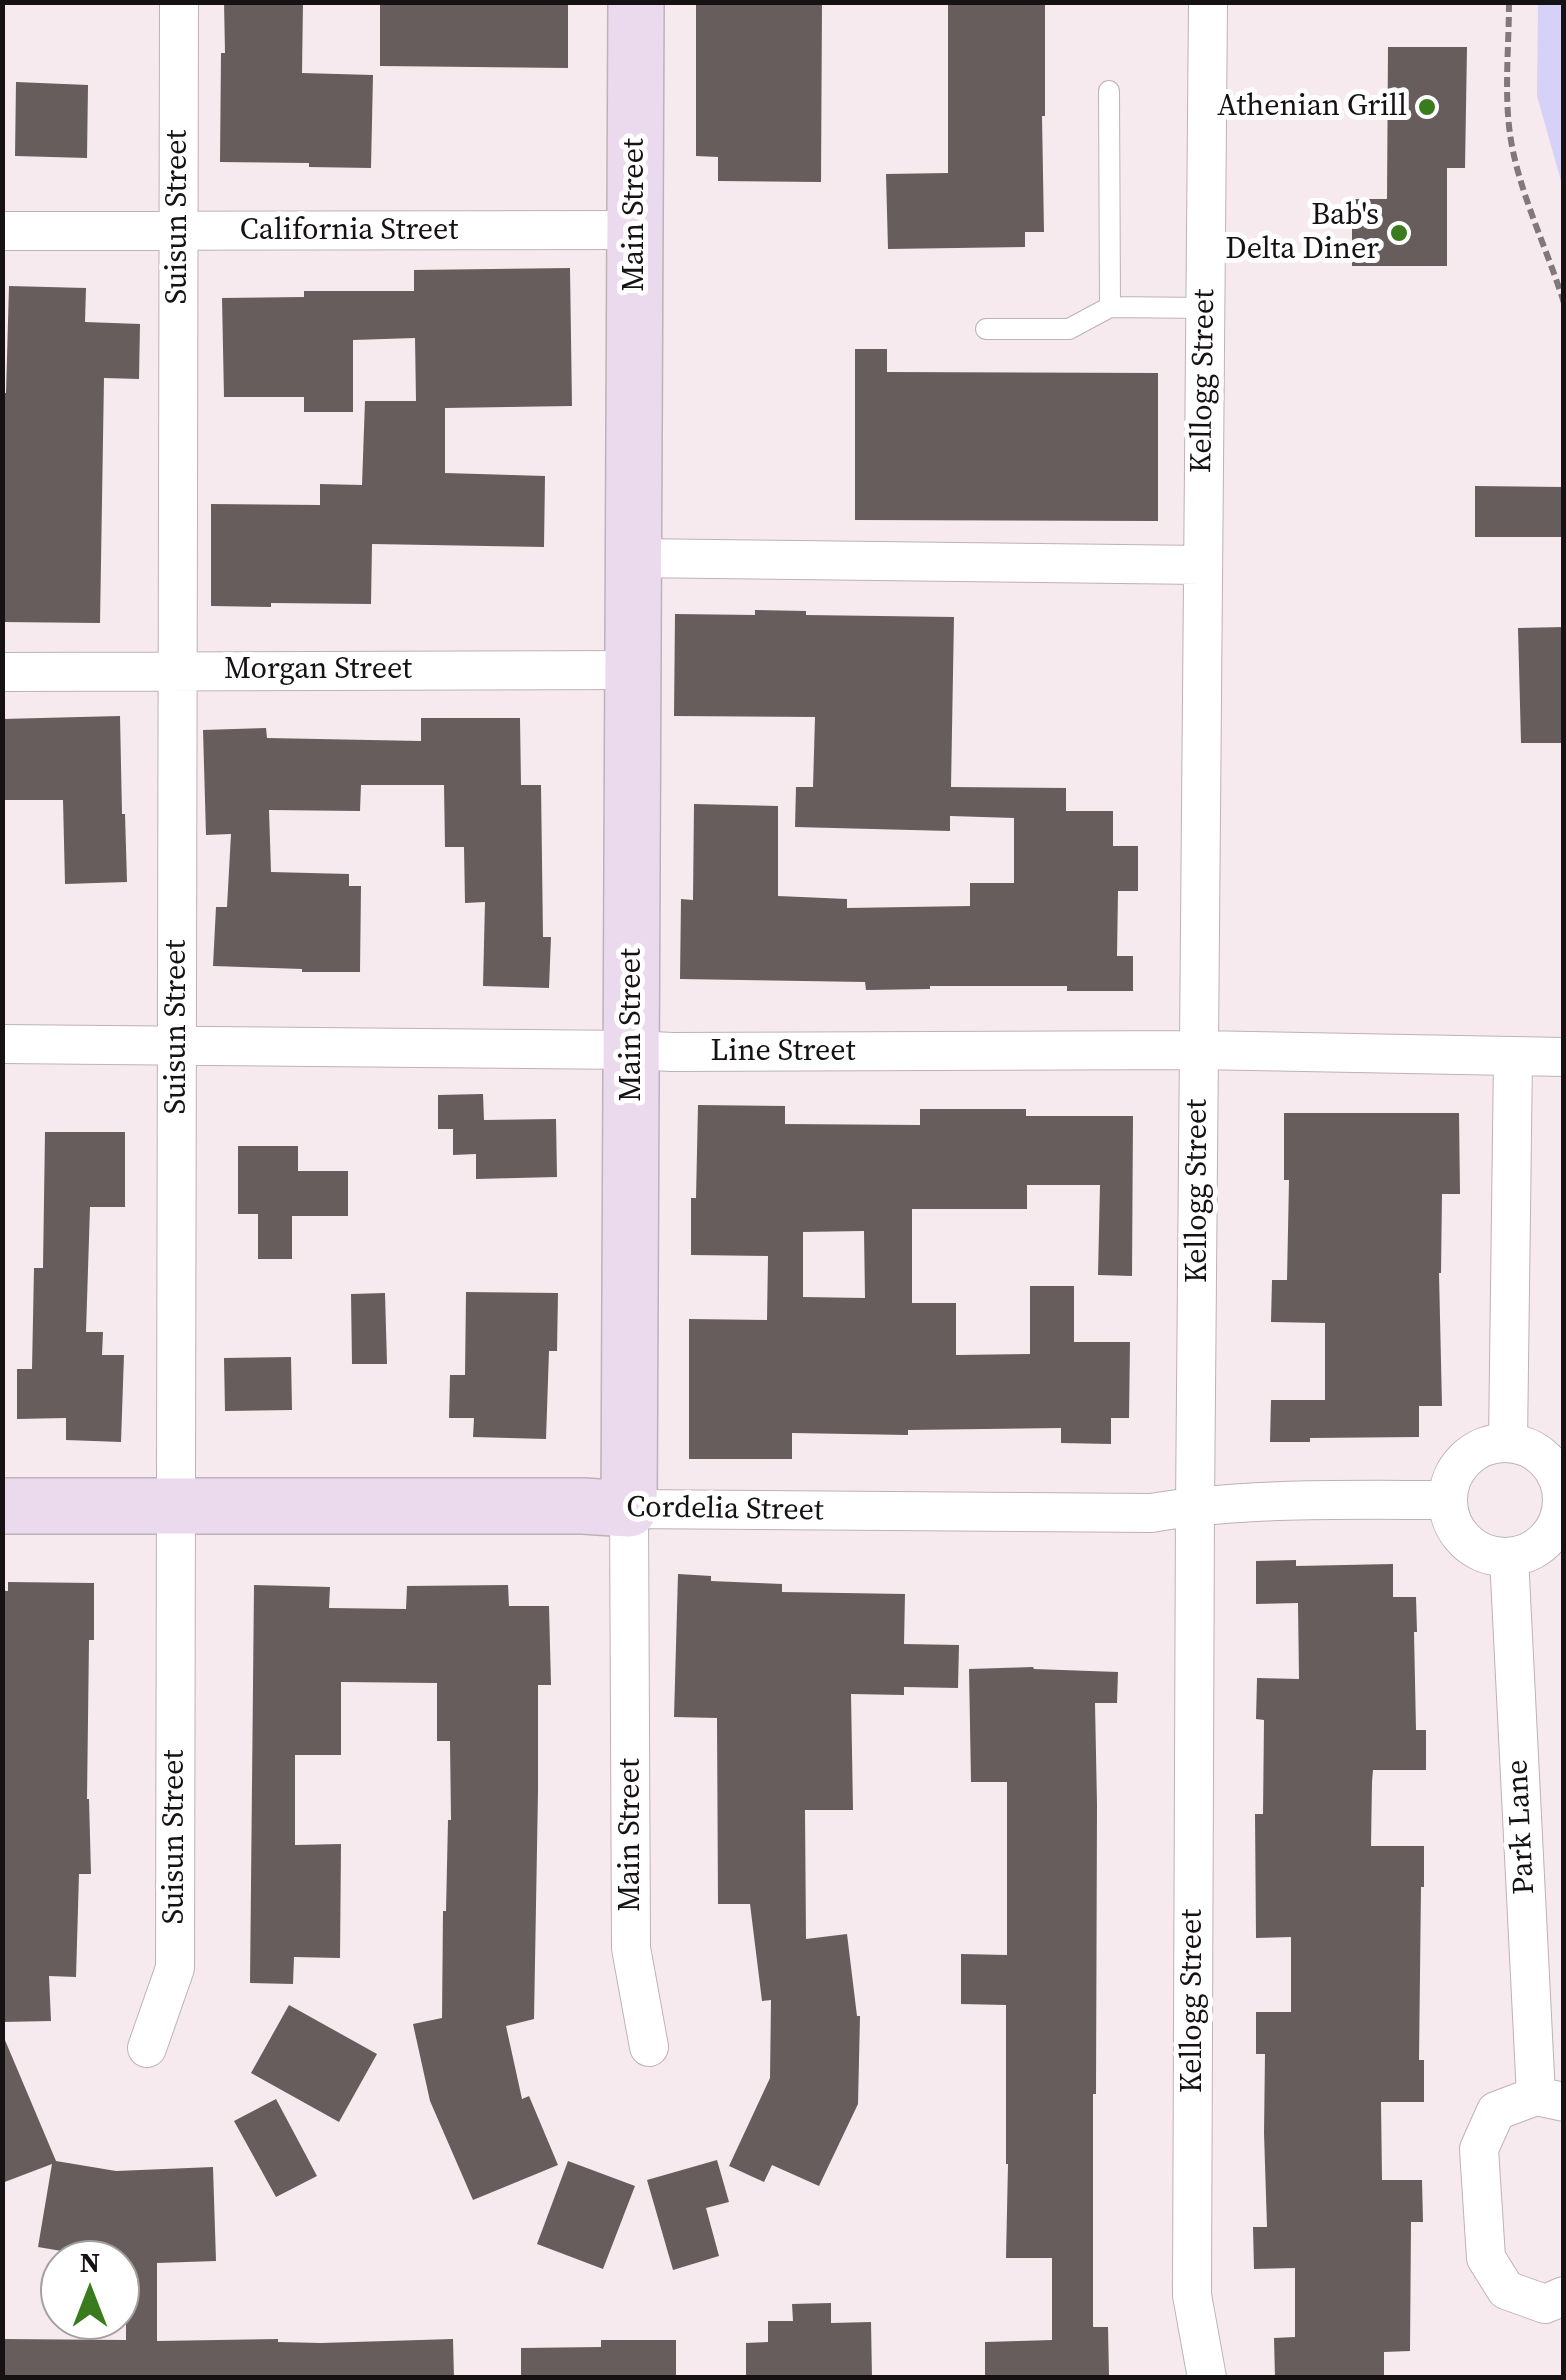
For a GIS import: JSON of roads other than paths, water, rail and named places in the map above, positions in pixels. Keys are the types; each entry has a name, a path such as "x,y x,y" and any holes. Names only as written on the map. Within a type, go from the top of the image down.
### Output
{"main road":[{"name":"Main Street","path":"629,1509 636,2"},
{"name":"Cordelia Street","path":"2,1506 629,1509"}],"street":[{"name":"Suisun Street","path":"147,2048 175,1968 180,2"},
{"name":"Kellogg Street","path":"1207,2378 1192,2295 1208,2"},
{"name":"California Street","path":"2,231 635,230"},
{"path":"632,558 1202,565"},
{"name":"Morgan Street","path":"2,672 632,670"},
{"name":"Line Street","path":"2,1044 672,1052 1199,1050 1564,1056"},
{"path":"1508,1442 1513,1056"},
{"path":"1508,1442 1542,1454 1561,1484 1563,1502 1552,1534 1540,1546 1509,1558 1490,1556 1459,1534 1450,1518 1447,1500 1450,1481 1459,1464 1490,1444 1508,1442"},
{"name":"Cordelia Street","path":"629,1509 1150,1514 1246,1502 1447,1500"},
{"name":"Main Street","path":"629,1509 632,1948 648,2047"},
{"name":"Park Lane","path":"1509,1558 1550,2099 1496,2110 1479,2148 1486,2258 1506,2290 1544,2304 1564,2296"}],"lane":[{"path":"1110,90 1110,307"},
{"path":"986,328 1069,328 1110,307 1205,308"}],"place":[{"name":"Athenian Grill","path":"1427,107"},
{"name":"Bab's Delta Diner","path":"1399,233"}]}
